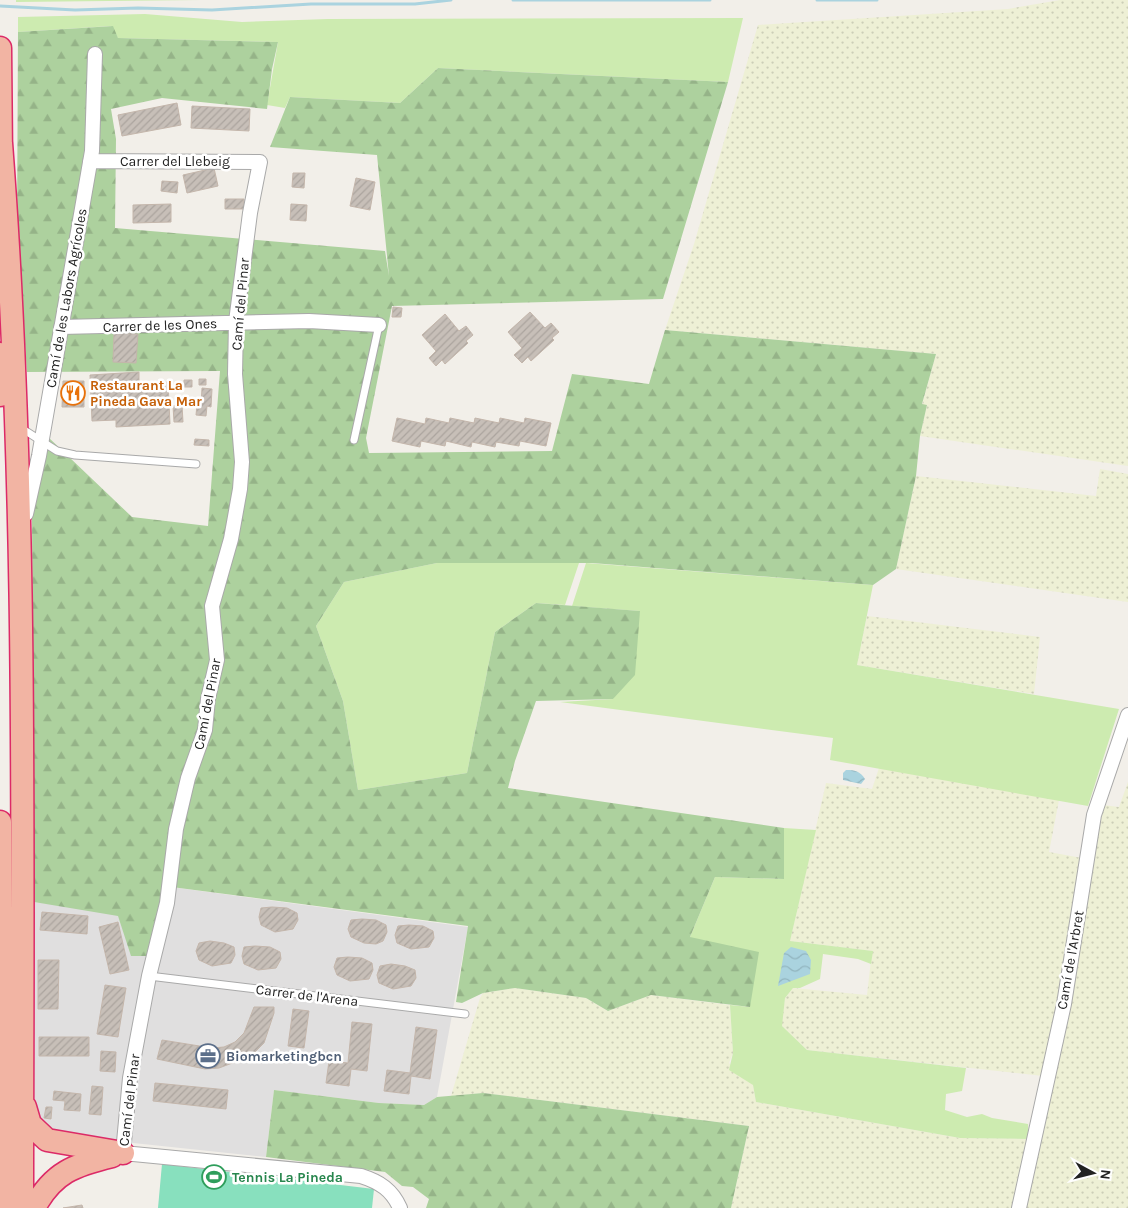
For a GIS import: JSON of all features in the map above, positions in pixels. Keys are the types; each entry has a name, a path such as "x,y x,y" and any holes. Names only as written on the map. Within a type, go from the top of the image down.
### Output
{"highway":[{"path":"0,48 0,395"},
{"path":"1,143 10,266 20,540 22,1208"},
{"path":"0,822 2,1208"},
{"path":"22,1083 26,1117 40,1136 47,1140 123,1153"},
{"path":"34,1208 47,1188 66,1170 80,1164 123,1153"}],"street":[{"name":"Camí de les Labors Agrícoles","path":"20,540 41,443 90,161 95,54"},
{"name":"Carrer del Llebeig","path":"90,161 260,162"},
{"name":"Camí del Pinar","path":"123,1153 130,1078 148,976 167,903 171,859 183,797 205,730 208,699 217,660 212,606 230,539 240,489 242,462 235,374 236,322 250,213 260,162"},
{"name":"Carrer de les Ones","path":"61,327 309,321 379,325"},
{"name":"Camí de l'Arbret","path":"1019,1208 1064,1004 1094,815 1128,715"},
{"path":"123,1153 361,1176 375,1180 386,1188 400,1208"}],"lane":[{"path":"354,440 379,325"},
{"path":"17,425 41,443 75,455 196,464"},
{"name":"Carrer de l'Arena","path":"148,976 465,1014"}],"shaded area":[{"path":"164,886 468,927 437,1097 424,1105 379,1103 274,1090 266,1157 58,1135 44,1127 35,1110 30,1085 34,902 117,912 132,956 147,956"}],"green space":[{"path":"16,0 201,0 16,2"},
{"path":"1060,0 1128,0 1128,466 920,436 927,405 922,405 936,354 665,330 694,244 758,25 1008,9"},
{"path":"145,14 242,22 328,19 743,18 728,82 438,68 400,103 290,97 285,108 267,105 278,42 118,38 111,26 18,32 18,17"},
{"path":"113,26 118,38 278,42 272,69 267,109 162,98 111,109 116,139 115,228 385,251 389,276 377,155 270,147 290,97 400,103 438,68 728,82 663,299 392,306 366,438 369,453 552,451 572,374 649,384 665,330 936,354 922,404 927,405 920,436 916,476 896,569 873,585 592,563 437,563 344,582 316,626 343,701 358,790 467,773 495,632 536,603 640,611 635,675 613,699 536,701 515,761 508,788 784,828 784,879 715,877 690,937 759,952 750,1007 651,995 608,1011 586,998 515,988 483,993 462,1003 456,1002 468,926 164,886 147,956 131,956 118,916 34,902 32,518 47,436 132,517 208,526 220,371 27,372 17,232 18,32"},
{"path":"1100,469 1128,474 1128,602 896,569 916,476 1096,496"},
{"path":"437,563 579,563 565,605 536,603 495,632 467,773 358,790 343,701 316,626 344,582"},
{"path":"586,563 873,585 857,665 1119,709 1088,806 830,760 833,738 560,702 613,699 640,611 572,606"},
{"path":"867,616 1040,637 1034,694 857,665"},
{"path":"879,768 1059,800 1049,852 1082,858 1064,975 1043,1076 807,1050 781,1025 785,998 793,988 867,995 872,951 790,941 826,783 872,789"},
{"path":"1128,782 1128,1208 1025,1208 1098,818 1103,805 1119,807"},
{"path":"784,828 816,830 790,941 873,951 871,964 858,959 823,954 820,979 800,988 793,988 785,998 782,1026 807,1050 966,1068 962,1091 946,1094 945,1110 967,1117 982,1114 992,1118 1028,1124 1029,1139 960,1138 756,1102 753,1085 729,1070 733,1053 730,1005 750,1007 690,937 715,877 784,879"},
{"path":"515,988 586,998 608,1011 651,995 730,1005 733,1053 729,1063 753,1085 756,1102 960,1138 1029,1139 1015,1208 731,1208 749,1126 483,1093 451,1096 480,998 483,993"},
{"path":"274,1090 379,1103 424,1105 437,1097 483,1093 749,1126 731,1208 426,1208 429,1199 413,1187 402,1186 385,1172 266,1157"},
{"name":"Tennis La Pineda","path":"162,1164 374,1189 372,1208 158,1208"}],"water":[{"path":"846,770 857,771 865,779 861,784 843,780 843,773"},
{"path":"791,947 806,951 811,960 810,974 778,986 784,953"}],"building":[{"path":"177,103 181,125 122,136 118,115"},
{"path":"192,106 250,109 249,131 191,128"},
{"path":"214,168 218,186 187,193 183,175"},
{"path":"293,173 305,173 304,188 292,187"},
{"path":"356,178 375,182 370,210 350,206"},
{"path":"162,181 178,182 177,193 161,191"},
{"path":"225,199 244,199 244,209 225,209"},
{"path":"171,204 171,222 133,223 133,205"},
{"path":"291,204 307,205 306,221 290,220"},
{"path":"393,307 402,308 401,317 392,317"},
{"path":"530,312 545,328 551,323 559,332 552,338 554,340 531,361 528,357 522,363 514,355 522,348 508,332"},
{"path":"445,314 459,331 466,326 473,335 466,341 468,343 445,364 442,360 436,366 429,358 436,351 422,335"},
{"path":"114,333 138,334 136,363 113,362"},
{"path":"139,372 139,383 168,382 170,424 116,427 116,420 92,421 90,375"},
{"path":"199,379 206,379 206,385 199,385"},
{"path":"184,380 192,380 192,387 184,387"},
{"path":"63,381 84,381 84,407 62,407"},
{"path":"202,388 212,389 211,407 207,406 206,416 196,415 197,405 201,405"},
{"path":"182,405 183,422 174,422 173,406"},
{"path":"397,418 425,424 426,418 449,423 450,418 474,423 475,418 499,423 500,418 524,423 525,418 551,423 546,446 520,441 519,446 496,442 495,447 472,442 471,447 446,441 445,446 421,441 420,447 392,441"},
{"path":"195,439 209,440 209,446 194,445"},
{"path":"261,908 287,908 297,913 298,920 293,929 275,932 261,925 259,917"},
{"path":"42,912 88,916 87,934 40,930"},
{"path":"351,920 376,920 386,925 387,932 383,941 376,944 364,943 351,937 348,929"},
{"path":"118,922 129,970 110,974 99,927"},
{"path":"398,926 423,926 433,931 434,938 429,947 411,949 397,943 395,935"},
{"path":"210,941 234,947 235,955 231,963 212,966 199,960 196,951 199,943"},
{"path":"244,947 270,947 280,952 281,959 276,968 258,970 244,964 242,956"},
{"path":"337,958 362,958 372,963 373,970 369,979 350,981 337,975 334,967"},
{"path":"38,960 59,960 58,1009 38,1009"},
{"path":"391,964 415,970 416,978 411,986 393,989 379,983 377,975 380,966"},
{"path":"105,985 126,988 118,1037 97,1034"},
{"path":"254,1007 274,1007 274,1013 264,1043 251,1056 219,1068 205,1069 157,1059 162,1040 212,1048 224,1047 235,1042 244,1033"},
{"path":"293,1009 309,1011 304,1048 288,1046"},
{"path":"352,1022 372,1024 367,1071 351,1069 349,1086 326,1083 329,1061 348,1063"},
{"path":"416,1027 437,1030 430,1079 411,1076 409,1094 384,1091 387,1070 410,1073"},
{"path":"39,1037 89,1037 89,1056 39,1056"},
{"path":"101,1051 116,1052 115,1072 100,1071"},
{"path":"155,1083 228,1090 226,1109 153,1101"},
{"path":"92,1086 103,1087 101,1115 89,1114"},
{"path":"54,1091 81,1094 80,1111 64,1110 65,1101 53,1100"},
{"path":"46,1107 52,1107 51,1119 44,1118"},
{"path":"82,1205 83,1208 63,1208"}],"waterway":[{"path":"0,6 75,10 138,8 212,10 311,4 415,4 451,0"},
{"path":"513,0 710,0"},
{"path":"817,0 877,0"}],"place":[{"name":"Restaurant La Pineda Gava Mar","path":"73,393"},
{"name":"Biomarketingbcn","path":"208,1056"},
{"name":"Tennis La Pineda","path":"214,1177"}]}
